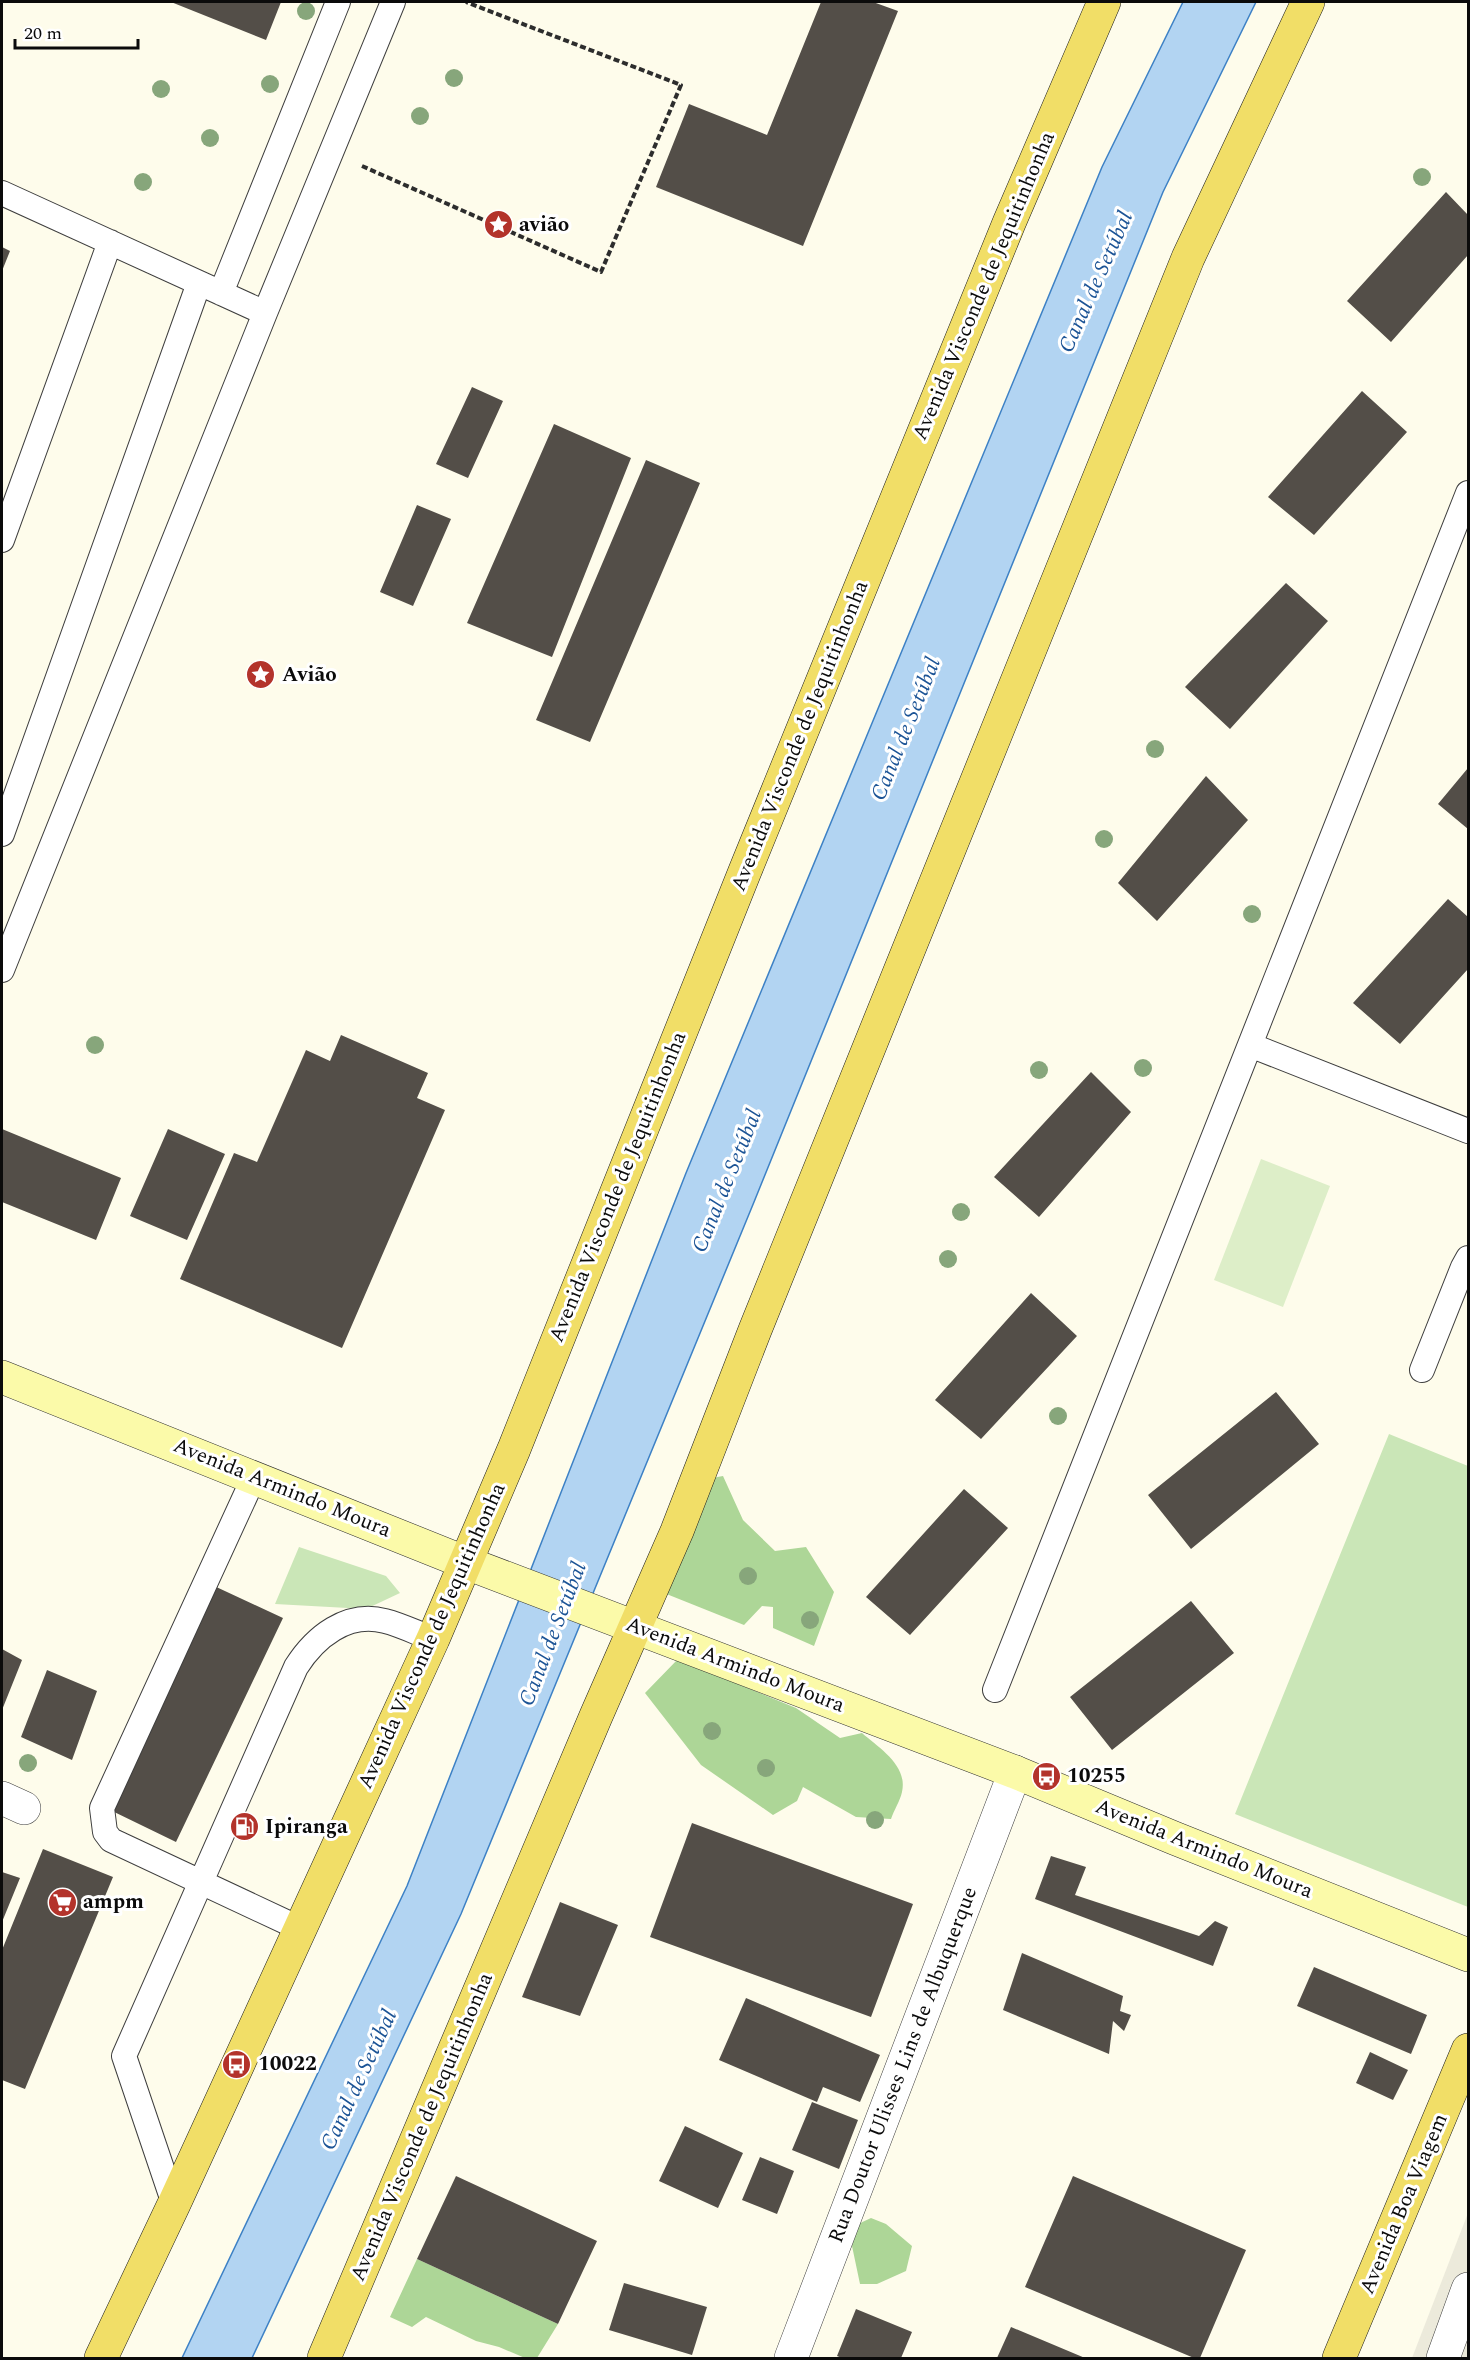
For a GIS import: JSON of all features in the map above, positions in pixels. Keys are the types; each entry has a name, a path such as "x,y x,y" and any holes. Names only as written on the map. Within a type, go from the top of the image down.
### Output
{"main road":[{"name":"Avenida Visconde de Jequitinhonha","path":"101,2358 433,1639 514,1449 740,882 1000,245 1104,2"},
{"name":"Avenida Visconde de Jequitinhonha","path":"324,2358 634,1627 677,1531 755,1330 1188,258 1308,2"},
{"name":"Avenida Armindo Moura","path":"2,1377 464,1562 1015,1772 1174,1838 1468,1954"},
{"name":"Avenida Boa Viagem","path":"1339,2358 1468,2050"}],"street":[{"name":"Rua Doutor Ulisses Lins de Albuquerque","path":"790,2358 1015,1772"},
{"path":"1443,2358 1468,2289"}],"lane":[{"path":"221,293 338,2"},
{"path":"2,970 265,313 393,2"},
{"path":"2,193 265,313"},
{"path":"2,540 110,242"},
{"path":"2,834 199,283"},
{"path":"995,1690 1468,494"},
{"path":"1250,1045 1468,1131"},
{"path":"1422,1370 1468,1258"},
{"path":"254,1477 102,1808 105,1832 111,1840 301,1929"},
{"path":"174,2204 124,2056 296,1667 308,1649 334,1628 364,1618 384,1620 433,1639"}],"path":[{"path":"332,152 601,272 681,85 466,2"}],"green space":[{"path":"1261,1159 1330,1186 1283,1307 1214,1280"},
{"path":"1389,1434 1468,1466 1468,1907 1235,1814"},
{"path":"723,1476 743,1520 775,1551 806,1547 834,1592 814,1646 773,1628 773,1607 762,1606 744,1625 659,1591 712,1478"},
{"path":"299,1547 386,1576 400,1593 366,1609 275,1604"},
{"path":"678,1659 796,1708 840,1738 862,1733 891,1758 901,1774 902,1792 891,1819 856,1817 803,1787 797,1801 773,1815 701,1765 645,1693"},
{"path":"871,2218 886,2224 912,2246 906,2271 877,2284 860,2284 852,2246 856,2225"},
{"path":"417,2259 558,2324 537,2358 525,2358 499,2347 476,2341 426,2317 412,2327 390,2317"}],"shaded area":[{"path":"1468,2213 1468,2358 1412,2358"}],"water":[{"name":"Canal de Setúbal","path":"1183,2 1256,2 1163,192 754,1202 461,1914 252,2358 182,2358 407,1886 686,1173 1102,167"}],"building":[{"path":"171,2 281,2 266,40"},
{"path":"821,2 873,2 898,11 803,246 656,187 689,104 767,135"},
{"path":"1446,192 1468,215 1468,255 1391,342 1347,301"},
{"path":"2,247 10,251 2,271"},
{"path":"472,387 503,401 468,478 436,464"},
{"path":"1362,391 1407,432 1314,535 1268,497"},
{"path":"554,424 631,458 552,657 467,623"},
{"path":"646,460 700,483 590,742 536,720"},
{"path":"417,505 451,519 413,606 380,592"},
{"path":"1286,583 1328,621 1230,729 1185,687"},
{"path":"1468,768 1468,829 1438,804"},
{"path":"1206,776 1248,820 1157,921 1118,883"},
{"path":"1448,899 1468,917 1468,969 1400,1044 1353,1003"},
{"path":"341,1035 428,1073 417,1098 445,1110 342,1348 180,1279 234,1153 257,1162 306,1050 330,1061"},
{"path":"1091,1072 1131,1112 1039,1217 994,1177"},
{"path":"2,1129 121,1178 96,1240 2,1202"},
{"path":"168,1129 225,1154 187,1240 130,1216"},
{"path":"1031,1293 1077,1336 981,1439 935,1400"},
{"path":"1276,1392 1319,1444 1191,1549 1148,1495"},
{"path":"964,1489 1008,1528 910,1635 866,1597"},
{"path":"212,1585 283,1618 176,1842 106,1808"},
{"path":"1191,1601 1234,1653 1112,1750 1070,1697"},
{"path":"2,1649 22,1660 2,1710"},
{"path":"47,1670 97,1691 72,1760 21,1737"},
{"path":"692,1823 913,1904 871,2017 650,1937"},
{"path":"43,1849 113,1877 25,2089 2,2080 2,1950"},
{"path":"1051,1856 1086,1867 1075,1895 1199,1936 1215,1921 1228,1927 1213,1966 1035,1899"},
{"path":"2,1872 20,1878 2,1922"},
{"path":"560,1902 618,1925 580,2016 522,1997"},
{"path":"1022,1953 1123,1996 1120,2011 1131,2015 1124,2031 1113,2021 1109,2054 1003,2010"},
{"path":"1314,1967 1427,2015 1411,2054 1297,2006"},
{"path":"746,1998 880,2055 860,2102 823,2087 817,2102 719,2060"},
{"path":"1370,2052 1408,2070 1393,2100 1356,2083"},
{"path":"812,2102 858,2120 839,2169 792,2150"},
{"path":"685,2126 743,2153 718,2208 659,2181"},
{"path":"760,2157 794,2171 777,2214 742,2200"},
{"path":"456,2176 597,2241 558,2324 417,2259"},
{"path":"1073,2176 1246,2250 1200,2358 1194,2358 1025,2287"},
{"path":"624,2283 707,2307 692,2355 609,2330"},
{"path":"856,2309 912,2332 901,2358 842,2358 837,2356"},
{"path":"1011,2327 1085,2358 997,2358"}],"place":[{"name":"avião","path":"498,225"},
{"name":"Avião","path":"261,675"},
{"name":"10255","path":"1046,1776"},
{"name":"Ipiranga","path":"244,1827"},
{"name":"ampm","path":"62,1902"},
{"name":"10022","path":"237,2064"}]}
